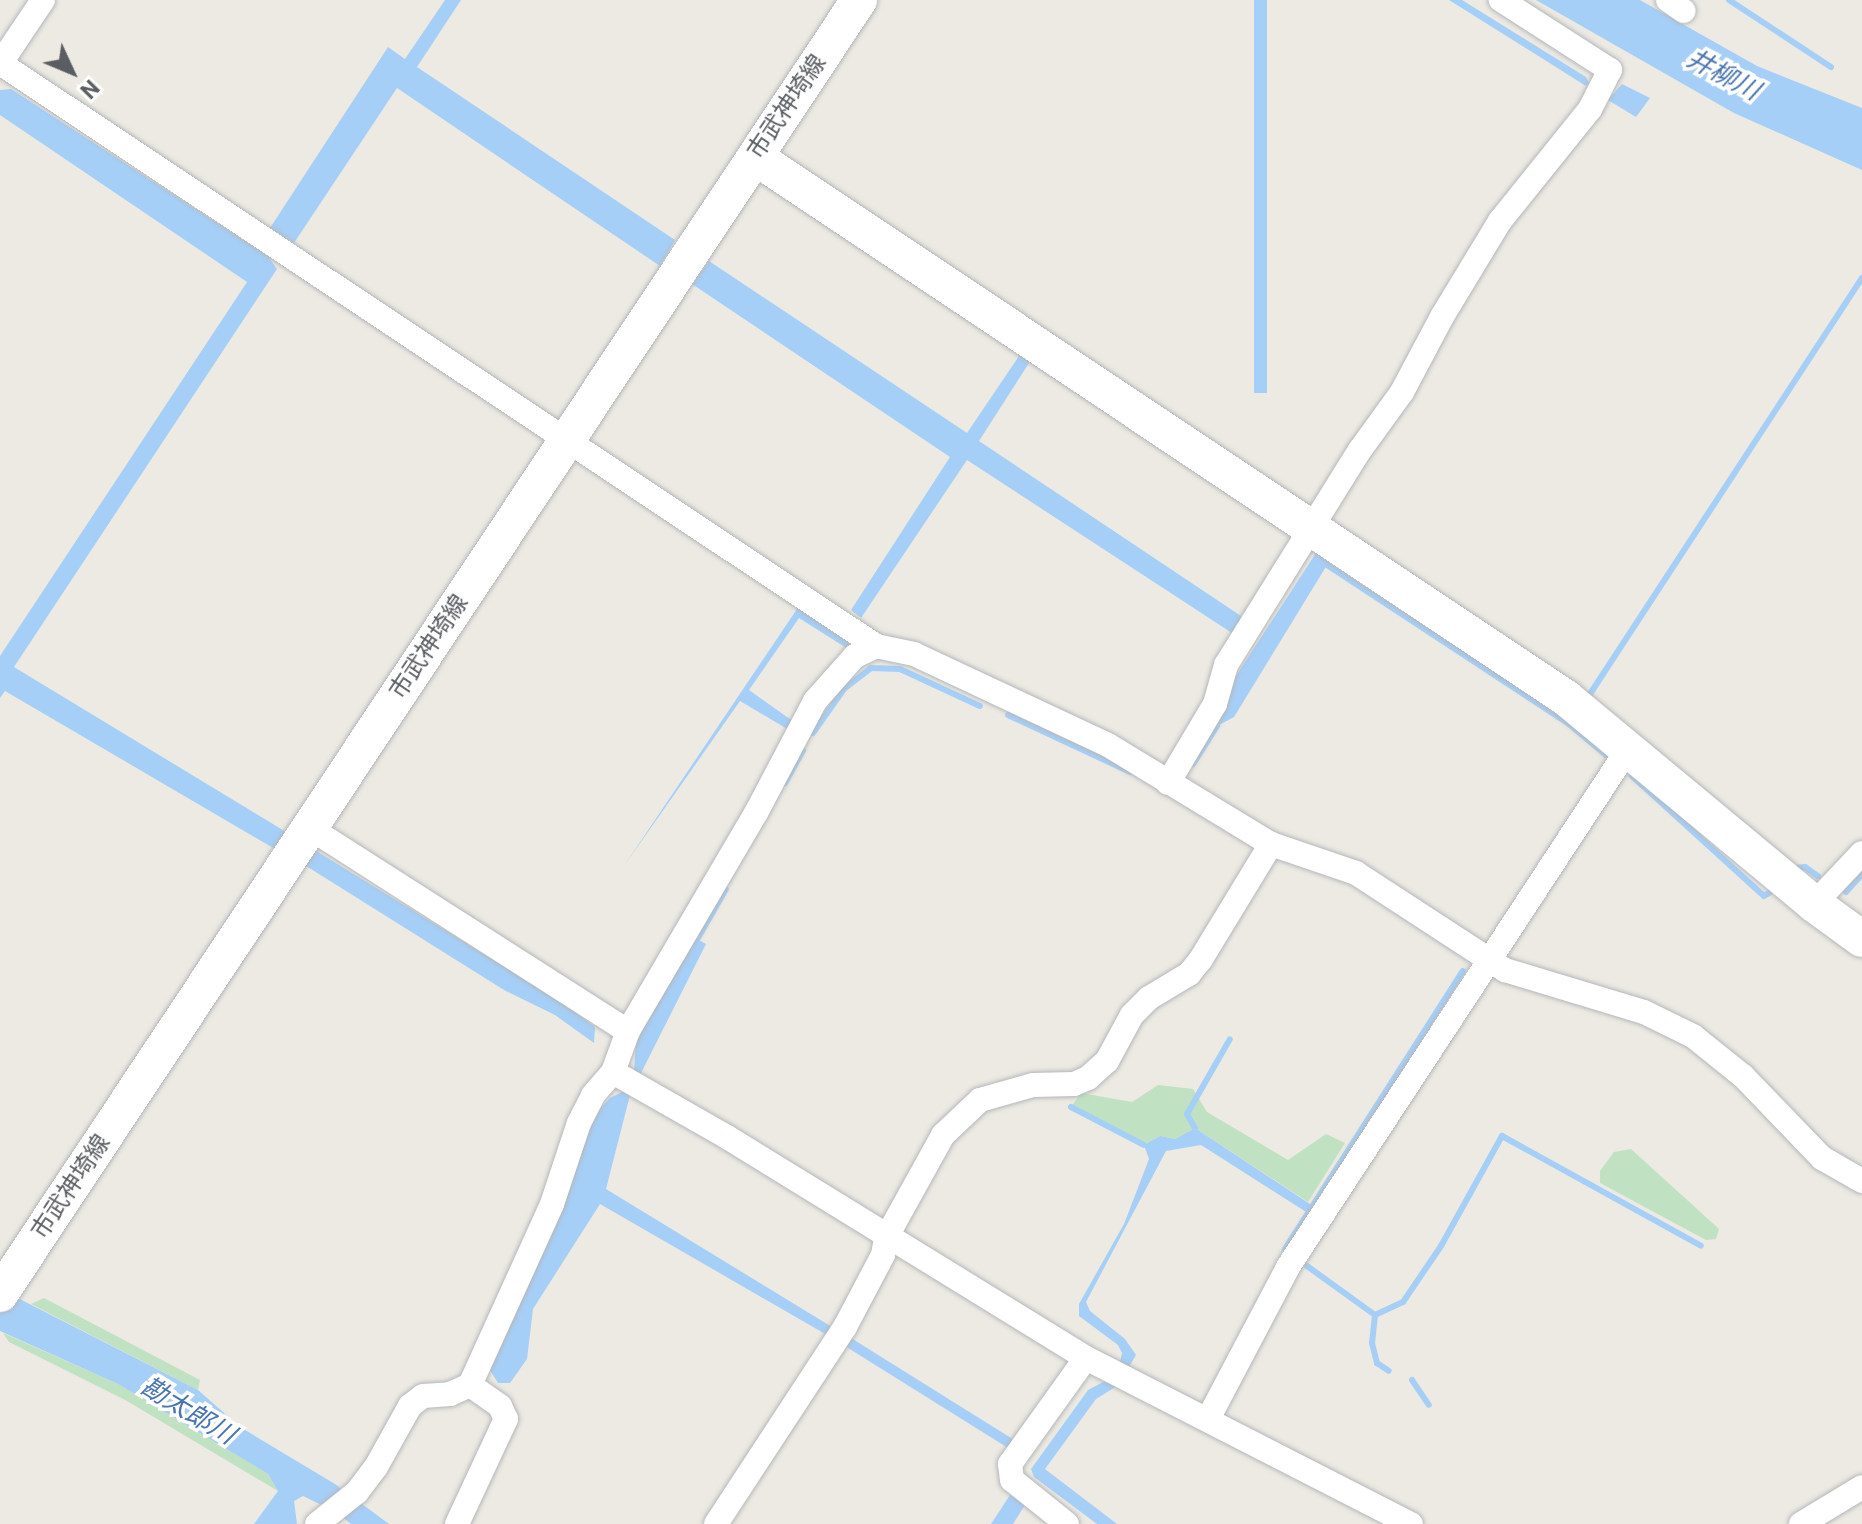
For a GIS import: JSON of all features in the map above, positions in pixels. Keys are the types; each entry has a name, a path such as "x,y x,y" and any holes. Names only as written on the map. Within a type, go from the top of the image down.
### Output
{"main road":[{"name":"市武神埼線","path":"5,1286 859,0"},
{"path":"755,157 1566,698 1814,904 1862,939"}],"street":[{"path":"43,0 0,64 568,438 876,646 914,654 1108,745 1271,844 1356,873 1486,961 1644,1012 1693,1036 1743,1076 1822,1158 1862,1181"},
{"path":"1168,783 1215,704 1226,665 1360,450 1402,392 1443,315 1500,221 1590,109 1610,70 1501,0"},
{"path":"626,1080 628,1031 756,813 815,701 855,656 876,646"},
{"path":"1208,1419 1288,1267 1628,749"},
{"path":"310,828 628,1031"},
{"path":"716,1524 845,1327 883,1255 886,1238 943,1135 968,1108 980,1100 1033,1085 1074,1084 1088,1078 1107,1061 1132,1015 1149,998 1189,974 1201,959 1271,844"},
{"path":"1814,904 1862,853"},
{"path":"626,1080 727,1137 886,1238 1086,1358 1411,1524"},
{"path":"322,1519 357,1492 376,1467 410,1406 423,1396 450,1394 470,1385 552,1204 579,1123 593,1095 626,1080"},
{"path":"1067,1524 1012,1480 1010,1464 1086,1358"},
{"path":"457,1524 506,1419 506,1412 500,1406 470,1385"},
{"path":"1801,1524 1862,1487"}],"green space":[{"path":"1158,1085 1193,1089 1207,1112 1288,1160 1326,1134 1345,1143 1308,1202 1195,1128 1175,1139 1160,1136 1144,1145 1071,1107 1081,1093 1132,1102"},
{"path":"1631,1149 1719,1229 1716,1239 1706,1240 1600,1183 1600,1171 1614,1152"},
{"path":"44,1298 200,1380 198,1390 31,1304"},
{"path":"3,1333 118,1384 268,1474 278,1491 127,1401 9,1342"}],"water":[{"path":"445,0 461,0 417,67 675,240 660,266 397,88 294,243 270,228 388,47 405,59"},
{"path":"1254,0 1267,0 1267,393 1254,393"},
{"path":"1449,0 1462,0 1586,77 1589,83 1586,86"},
{"name":"井柳川","path":"1536,0 1640,0 1757,66 1862,108 1862,170 1734,113"},
{"path":"1622,84 1650,98 1636,117 1608,100"},
{"path":"11,89 268,256 277,269 14,667 286,832 275,849 5,691 0,698 0,656 247,282 0,115 0,90"},
{"path":"709,261 967,433 1021,353 1031,360 979,441 1241,616 1240,624 1232,633 967,460 861,618 851,610 950,457 692,284"},
{"path":"1316,553 1329,561 1327,565 1234,717 1217,726 1234,679"},
{"path":"799,606 853,644 848,649 799,618 749,690 794,722 789,730 740,701 624,866"},
{"path":"313,849 563,1003 595,1027 594,1043 555,1015 504,990 303,864"},
{"path":"695,938 706,944 630,1095 606,1189 832,1327 827,1335 600,1204 533,1309 527,1359 510,1383 498,1383 490,1370 562,1212 590,1120 610,1098 624,1091 634,1071 636,1040"},
{"path":"1195,1128 1316,1208 1311,1215 1201,1145 1166,1151 1086,1302 1090,1311 1125,1339 1136,1355 1129,1367 1120,1362 1122,1353 1118,1345 1079,1316 1079,1304 1124,1224 1149,1159 1144,1145 1160,1136 1175,1139"},
{"name":"勘太郎川","path":"0,1289 198,1390 240,1427 335,1484 389,1524 351,1524 336,1512 303,1496 294,1501 297,1524 254,1524 278,1491 268,1474 118,1384 0,1331"},
{"path":"851,1338 1013,1439 1008,1448 846,1346"},
{"path":"1107,1380 1117,1386 1096,1399 1045,1469 1117,1524 1097,1524 1034,1477 1031,1469 1088,1390"},
{"path":"1010,1495 1025,1505 1013,1524 991,1524"}],"waterway":[{"path":"1729,0 1831,67"},
{"path":"1588,697 1862,278"},
{"path":"1327,565 1569,724 1606,755"},
{"path":"813,733 844,689 871,668 900,669 980,706"},
{"path":"1008,715 1130,772"},
{"path":"1193,764 1217,726"},
{"path":"785,783 803,751"},
{"path":"1632,776 1764,896 1774,890"},
{"path":"1796,868 1805,867 1818,876"},
{"path":"1846,892 1862,874"},
{"path":"698,938 726,889"},
{"path":"1285,1249 1463,971"},
{"path":"1195,1128 1187,1114 1230,1039"},
{"path":"1071,1107 1144,1145"},
{"path":"1375,1315 1403,1302 1441,1246 1502,1136 1701,1246"},
{"path":"1307,1266 1375,1315 1372,1343 1377,1363 1389,1371"},
{"path":"1412,1380 1429,1405"}]}
